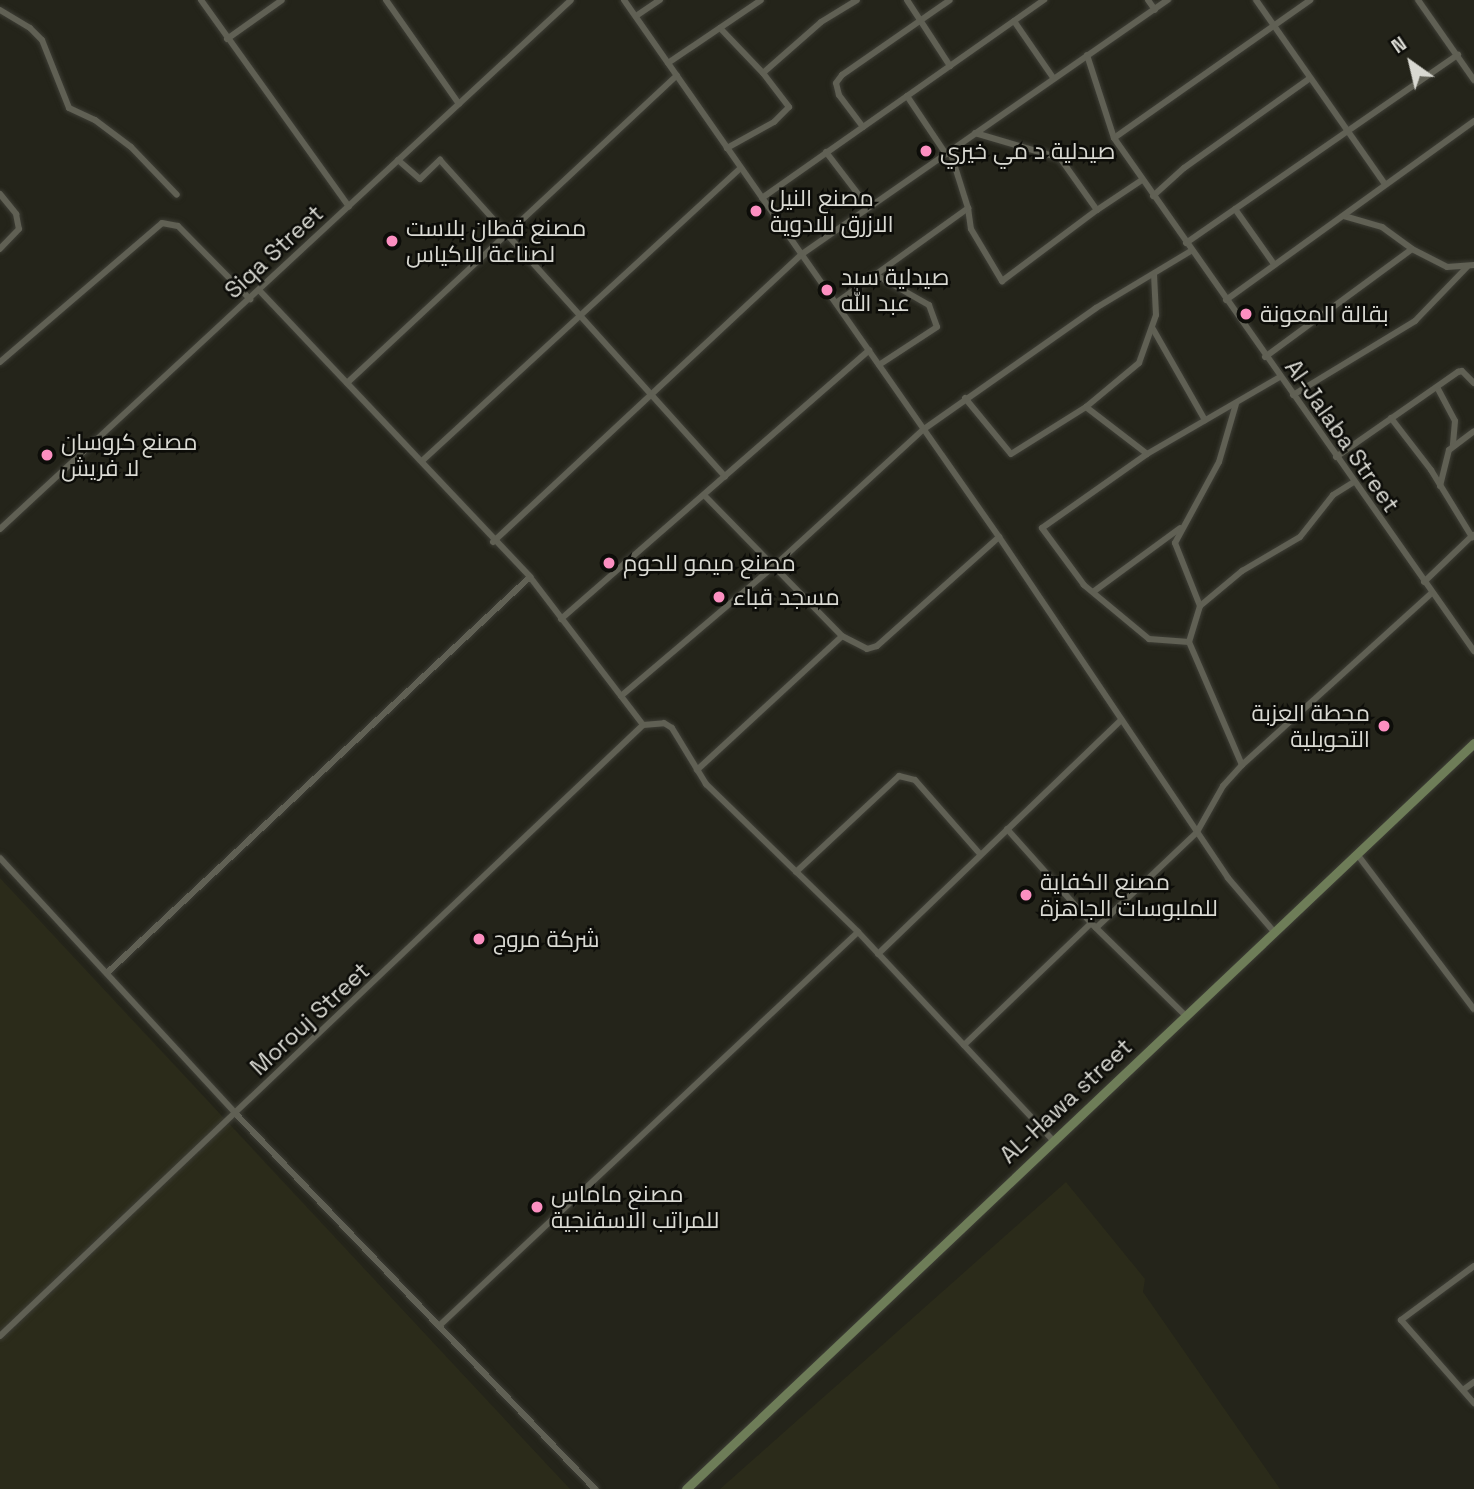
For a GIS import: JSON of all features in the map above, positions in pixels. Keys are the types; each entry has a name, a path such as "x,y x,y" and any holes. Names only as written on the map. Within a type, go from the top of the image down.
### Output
{"street":[{"path":"201,0 349,206"},
{"path":"227,39 282,0"},
{"path":"386,0 459,104"},
{"name":"Siqa Street","path":"0,529 571,0"},
{"path":"624,0 999,537 1197,832 1275,933"},
{"path":"636,16 660,0"},
{"path":"668,62 761,0"},
{"path":"763,73 821,22 857,0"},
{"path":"907,0 950,66"},
{"path":"863,127 839,95 836,83 862,59 922,22 950,0"},
{"path":"762,198 1044,0"},
{"path":"1148,0 1155,9"},
{"path":"493,542 802,254 1168,0"},
{"path":"1256,0 1385,184"},
{"path":"1114,138 1310,0"},
{"path":"1418,0 1474,79"},
{"path":"0,10 30,28 42,40 69,108 95,120 131,147 177,195"},
{"path":"1014,21 1054,79"},
{"path":"720,28 785,100 788,112 727,148"},
{"name":"Al-Jalaba Street","path":"1087,55 1114,138 1265,357 1474,651"},
{"path":"1186,243 1458,55"},
{"path":"348,383 677,75"},
{"path":"1153,196 1184,168 1310,78"},
{"path":"907,96 948,152 968,208 971,229 1002,281 1142,180"},
{"path":"1226,300 1474,121"},
{"path":"975,134 1060,158 1097,210"},
{"path":"826,152 868,207"},
{"path":"398,160 420,179 440,160 649,396 725,477"},
{"path":"422,461 741,168"},
{"path":"0,194 16,214 19,229 0,249"},
{"path":"836,303 968,208"},
{"path":"1235,209 1274,264"},
{"path":"1343,216 1382,228 1412,250 1447,267 1471,265"},
{"path":"1,360 162,223 178,226 250,299"},
{"path":"1265,357 1412,250"},
{"path":"621,696 771,569 924,429 965,398 1191,251"},
{"path":"1293,395 1415,321 1471,265"},
{"path":"965,398 1011,454 1086,407 1129,375 1153,329 1154,274"},
{"path":"876,275 929,305 937,327 879,365"},
{"path":"259,290 422,461 493,542 530,577 643,725 664,723 671,728 706,784 858,932 1052,1139"},
{"path":"1153,329 1205,420"},
{"path":"561,619 869,350"},
{"path":"1336,457 1462,371 1474,383"},
{"path":"1189,642 1149,639 1073,573 1042,528 1147,454 1280,377"},
{"path":"1437,387 1455,421 1453,446 1440,486"},
{"path":"1200,607 1175,553 1184,525 1219,463 1236,404"},
{"path":"1086,407 1147,454"},
{"path":"1391,418 1473,536 1424,582"},
{"path":"1453,446 1474,431"},
{"path":"1242,765 1189,642 1200,607 1242,571 1300,537 1333,495 1354,482"},
{"path":"705,496 771,569 842,636 867,649 877,646 999,537"},
{"path":"1093,592 1184,525"},
{"path":"108,972 530,577"},
{"path":"964,1045 1197,832 1223,786 1242,765 1432,593"},
{"path":"697,770 842,636"},
{"path":"878,954 1120,721"},
{"name":"Morouj Street","path":"0,1336 643,725"},
{"name":"AL-Hawa street","path":"686,1489 1052,1139 1275,933 1474,743"},
{"path":"796,872 899,776 915,780 980,854"},
{"path":"1007,829 1093,925 1186,1016"},
{"path":"1357,854 1474,1009"},
{"path":"0,858 108,972 235,1113 595,1489"},
{"path":"439,1326 858,932"},
{"path":"1474,1266 1401,1320 1474,1403"},
{"path":"1463,1390 1474,1382"}],"shaded area":[{"path":"0,878 456,1367 570,1489 0,1489"},
{"path":"1066,1182 1145,1279 1143,1292 1280,1489 720,1489"}],"place":[{"name":"صيدلية د مي خيري","path":"926,151"},
{"name":"مصنع النيل الازرق للادوية","path":"756,211"},
{"name":"مصنع قطان بلاست لصناعة الاكياس","path":"392,241"},
{"name":"صيدلية سيد عبد الله","path":"827,290"},
{"name":"بقالة المعونة","path":"1246,314"},
{"name":"مصنع كروسان لا فريش","path":"47,455"},
{"name":"مصنع ميمو للحوم","path":"609,563"},
{"name":"مسجد قباء","path":"719,597"},
{"name":"محطة العزبة التحويلية","path":"1384,726"},
{"name":"مصنع الكفاية للملبوسات الجاهزة","path":"1026,895"},
{"name":"شركة مروج","path":"479,939"},
{"name":"مصنع ماماس للمراتب الاسفنجية","path":"537,1207"}]}
